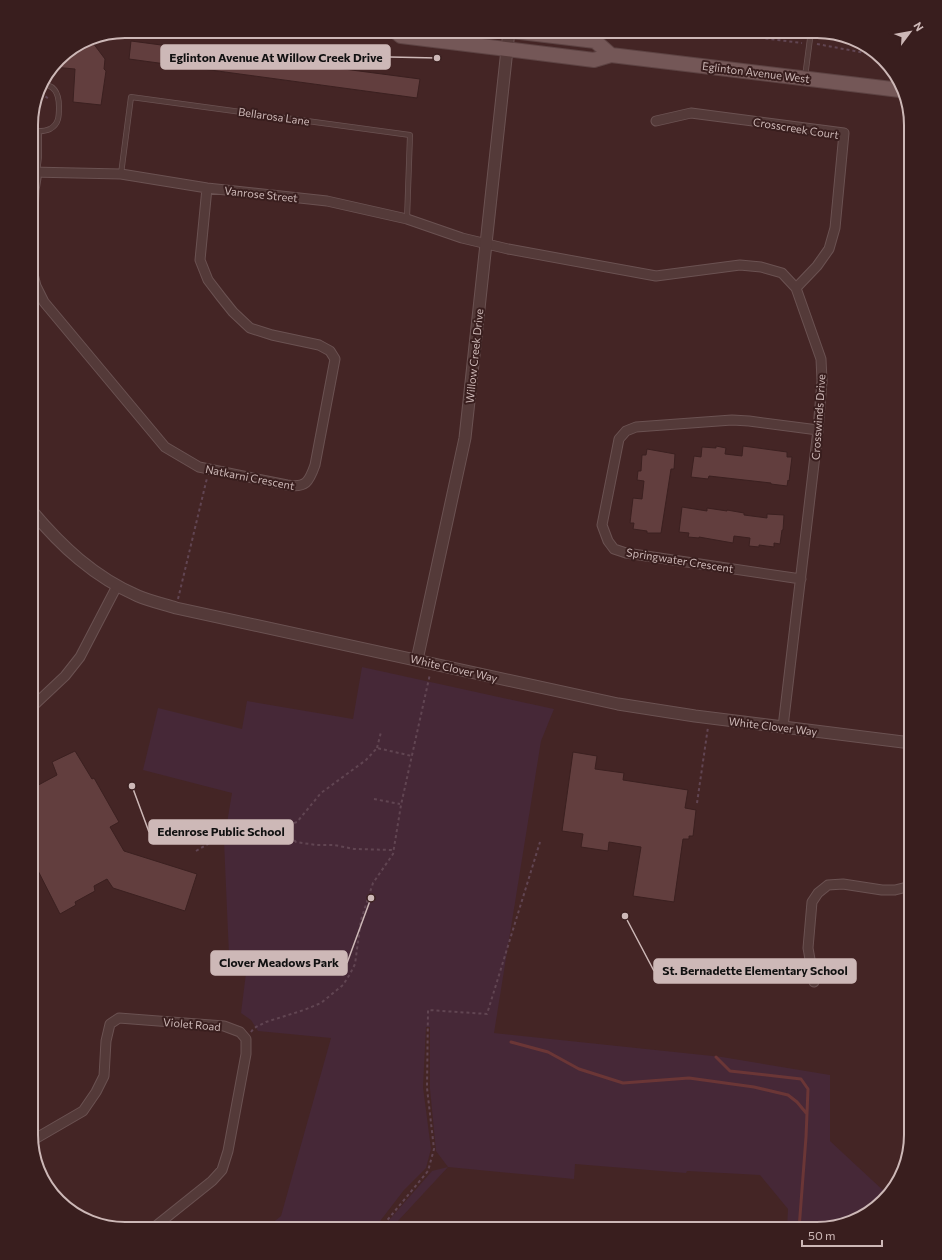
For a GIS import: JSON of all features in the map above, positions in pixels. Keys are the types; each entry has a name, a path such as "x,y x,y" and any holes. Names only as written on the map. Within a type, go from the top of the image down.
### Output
{"main road":[{"name":"Eglinton Avenue West","path":"417,38 594,60 611,55 896,90"},
{"path":"570,38 595,41 611,55"}],"street":[{"name":"Willow Creek Drive","path":"417,660 465,438 507,49 509,38"},
{"name":"Crosscreek Court","path":"656,121 691,113 844,133 835,228 829,249 817,266 796,288"},
{"name":"Vanrose Street","path":"38,172 121,174 207,188 327,202 407,219 462,238 486,244"},
{"name":"Natkarni Crescent","path":"38,290 44,302 165,447 199,467 209,470 298,487 304,485 310,477 315,465 335,359 330,351 319,345 272,336 250,328 233,312 208,280 200,260 207,188"},
{"name":"Crosswinds Drive","path":"486,244 656,276 740,265 761,267 782,273 796,288 820,359 822,380 818,430 783,727"},
{"name":"Springwater Crescent","path":"801,579 626,553 614,549 608,542 602,525 620,439 626,431 636,427 732,420 818,430"},
{"name":"White Clover Way","path":"38,518 65,548 88,567 117,586 138,596 176,608 659,712 904,742"},
{"path":"38,701 65,676 80,657 117,586"},
{"path":"814,982 808,948 812,902 818,893 828,885 842,884 882,890 895,890 904,888"},
{"name":"Violet Road","path":"38,1137 83,1111 96,1092 104,1076 106,1041 110,1024 119,1018 224,1026 240,1032 246,1039"},
{"path":"161,1222 212,1182 222,1170 228,1151 246,1054 246,1039"}],"lane":[{"path":"805,78 810,38"},
{"path":"38,160 39,131 50,129 56,124 59,117 58,94 54,88 48,85"},
{"name":"Bellarosa Lane","path":"121,174 131,97 410,135 407,219"}],"path":[{"path":"44,94 51,100 59,103"},
{"path":"176,608 209,470"},
{"path":"246,1039 254,1028 266,1022 321,1003 343,985 355,964 361,920 373,883 393,854 401,805 432,663"},
{"path":"697,803 710,718"},
{"path":"196,851 220,837 229,828 240,823 255,823 281,828 297,822 321,793 366,760 377,748 381,732"},
{"path":"377,748 412,756"},
{"path":"374,799 401,805"},
{"path":"281,828 296,842 316,845 334,845 354,850 394,850"},
{"path":"386,1222 428,1171 434,1149 428,1088 428,1010 487,1014 540,842"}],"shaded area":[{"path":"362,667 554,709 541,741 494,1033 722,1057 830,1075 830,1141 884,1191 883,1192 866,1207 856,1213 840,1219 817,1222 787,1222 788,1209 760,1175 687,1171 686,1173 575,1164 574,1179 448,1167 436,1151 430,1089 430,1027 426,1027 423,1087 431,1149 426,1168 404,1190 379,1222 274,1222 281,1216 331,1038 258,1031 251,1020 241,1013 248,957 229,955 224,841 232,793 143,770 158,708 242,729 247,701 353,719"},
{"path":"448,1167 397,1222 389,1222 390,1219 432,1171"}],"building":[{"path":"131,41 420,79 417,98 129,59"},
{"path":"94,44 105,59 104,69 106,71 101,105 73,102 75,69 59,68 76,53"},
{"path":"716,446 726,448 725,454 742,456 743,446 787,452 787,457 792,457 787,486 709,476 708,479 691,477 694,456 701,457 702,447 716,448"},
{"path":"647,449 675,454 674,469 671,469 661,533 647,533 647,531 633,529 634,523 630,523 633,498 642,499 644,481 637,480 638,471 641,471 642,455 646,455"},
{"path":"682,507 707,511 707,508 727,510 744,513 744,515 767,518 767,514 784,515 780,544 774,543 774,547 759,545 759,547 749,546 750,538 734,536 733,543 699,537 688,537 689,533 679,532"},
{"path":"75,751 92,779 94,778 119,822 110,827 124,851 197,874 185,911 113,888 107,879 94,886 95,891 75,902 76,905 60,914 38,871 38,785 57,775 52,762"},
{"path":"573,752 597,756 595,769 624,773 623,780 688,790 685,808 696,810 693,836 689,836 689,839 683,839 674,902 633,896 641,847 609,842 608,851 581,847 583,834 562,831"}],"waterway":[{"path":"511,1042 548,1052 579,1069 623,1083 689,1078 754,1087 788,1095 797,1102 807,1114"},
{"path":"716,1057 730,1071 801,1079 808,1089 800,1222"}],"place":[{"name":"Eglinton Avenue At Willow Creek Drive","path":"437,58"},
{"name":"Edenrose Public School","path":"132,786"},
{"name":"Clover Meadows Park","path":"371,898"},
{"name":"St. Bernadette Elementary School","path":"625,916"}]}
